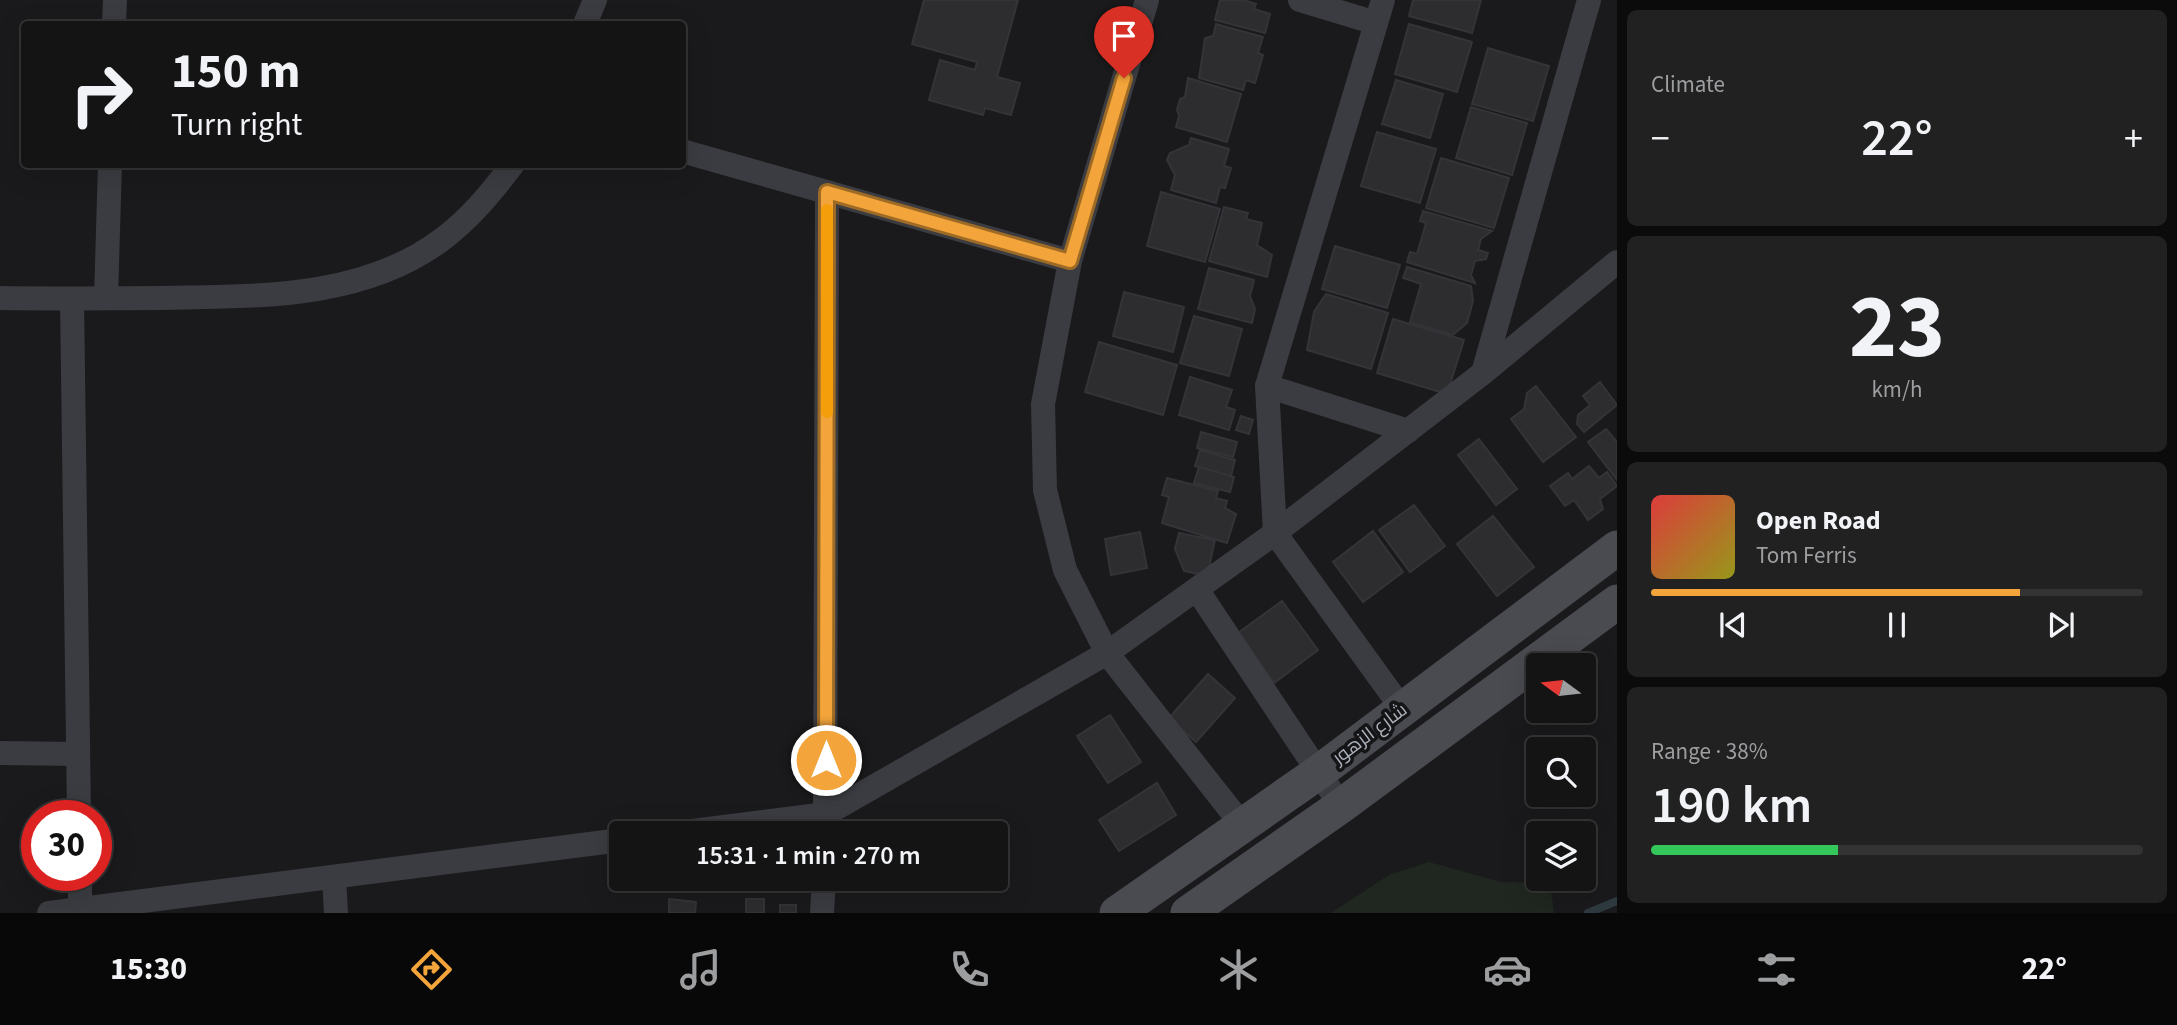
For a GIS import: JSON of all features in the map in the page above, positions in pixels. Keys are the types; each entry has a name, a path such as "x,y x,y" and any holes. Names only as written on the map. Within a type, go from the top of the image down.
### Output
{"main road":[{"name":"شارع الزهور","path":"1117,913 1319,772 1617,548"},
{"path":"1188,913 1340,806 1617,602"}],"street":[{"path":"114,21 115,0"},
{"path":"585,21 595,0"},
{"path":"1147,0 1070,261 1043,404 1045,490 1065,570 1107,653 1243,826"},
{"path":"1300,0 1380,12 1267,386 1275,533 1403,710"},
{"path":"1483,373 1589,0"},
{"path":"686,152 1070,261"},
{"path":"106,298 110,168"},
{"path":"0,298 260,296 343,284 406,261 447,235 489,197 510,168"},
{"path":"826,821 827,192"},
{"path":"829,821 1107,653 1198,591 1483,373 1617,262"},
{"path":"72,299 79,800"},
{"path":"1267,386 1408,431"},
{"path":"1198,591 1340,806"},
{"path":"0,753 78,754"},
{"path":"50,913 609,842"},
{"path":"334,877 336,913"},
{"path":"80,891 80,911"},
{"path":"822,913 823,891"}],"shaded area":[{"path":"1429,862 1501,882 1526,883 1526,891 1551,891 1554,913 1331,913 1389,875"}],"building":[{"path":"924,0 1018,0 997,77 1020,83 1011,115 985,108 983,115 929,100 940,60 975,70 977,62 912,44"},
{"path":"1220,0 1243,0 1256,4 1254,9 1270,14 1265,33 1215,20"},
{"path":"1413,0 1481,0 1472,33 1409,16"},
{"path":"1216,24 1263,37 1258,53 1263,55 1255,83 1246,80 1243,90 1199,78 1205,38 1213,36"},
{"path":"1409,24 1472,42 1457,92 1395,74"},
{"path":"1488,48 1549,66 1533,121 1472,104"},
{"path":"1188,78 1241,94 1227,142 1176,127 1179,116 1177,110 1180,99 1185,97"},
{"path":"1396,80 1443,94 1430,138 1382,124"},
{"path":"1471,107 1527,123 1512,175 1456,158"},
{"path":"1377,132 1436,149 1420,203 1361,186"},
{"path":"1191,138 1229,149 1224,166 1231,168 1225,188 1220,187 1216,203 1171,190 1175,175 1167,160 1170,153 1189,145"},
{"path":"1441,158 1509,178 1494,228 1426,208"},
{"path":"1161,192 1220,209 1205,262 1147,246"},
{"path":"1224,207 1248,213 1246,219 1262,223 1257,245 1272,255 1267,277 1209,261"},
{"path":"1423,211 1492,231 1481,239 1478,250 1488,253 1486,259 1475,261 1471,275 1475,283 1407,262 1410,252 1417,254 1426,223 1420,221"},
{"path":"1335,246 1400,265 1387,308 1322,289"},
{"path":"1407,267 1471,286 1473,301 1467,323 1453,335 1410,322 1421,284 1403,278"},
{"path":"1209,268 1254,280 1250,296 1255,309 1252,323 1198,309"},
{"path":"1124,292 1184,307 1173,352 1113,336"},
{"path":"1326,294 1388,313 1371,369 1307,350 1314,312"},
{"path":"1194,316 1242,329 1229,376 1180,363"},
{"path":"1393,319 1464,340 1447,394 1377,373"},
{"path":"1099,342 1177,365 1163,415 1085,392"},
{"path":"1190,377 1232,390 1226,407 1235,410 1229,430 1179,415"},
{"path":"1600,382 1617,405 1584,432 1577,424 1578,415 1590,405 1583,396"},
{"path":"1536,386 1576,437 1543,462 1511,419 1524,409 1527,393"},
{"path":"1241,416 1253,420 1249,434 1236,430"},
{"path":"1606,429 1617,442 1617,480 1588,442"},
{"path":"1201,432 1237,442 1233,457 1197,448"},
{"path":"1479,439 1517,489 1496,505 1458,455"},
{"path":"1200,450 1235,460 1231,476 1195,466"},
{"path":"1589,466 1599,478 1607,472 1617,486 1600,499 1603,509 1588,520 1574,500 1565,506 1550,486 1568,473 1572,479"},
{"path":"1199,467 1234,477 1230,492 1194,483"},
{"path":"1167,478 1218,491 1216,498 1227,501 1225,508 1236,514 1227,543 1162,523 1169,497 1162,495"},
{"path":"1414,505 1445,546 1410,572 1379,530"},
{"path":"1493,516 1534,567 1497,596 1457,544"},
{"path":"1373,531 1403,572 1363,602 1333,562"},
{"path":"1140,532 1147,568 1111,575 1105,539"},
{"path":"1179,533 1215,540 1207,576 1184,571 1175,549"},
{"path":"1282,601 1318,650 1274,683 1238,633"},
{"path":"1208,674 1235,698 1196,742 1169,718"},
{"path":"1110,715 1141,762 1108,783 1077,736"},
{"path":"1157,783 1176,815 1119,851 1099,820"},
{"path":"669,899 696,902 695,913 669,913"},
{"path":"746,899 764,899 764,913 746,913"},
{"path":"780,905 796,905 796,913 780,913"}],"waterway":[{"path":"1588,913 1617,901"}],"slow traffic":[{"path":"827,210 827,412"}],"route":[{"path":"826,760 827,192 1070,261 1124,78"}]}
